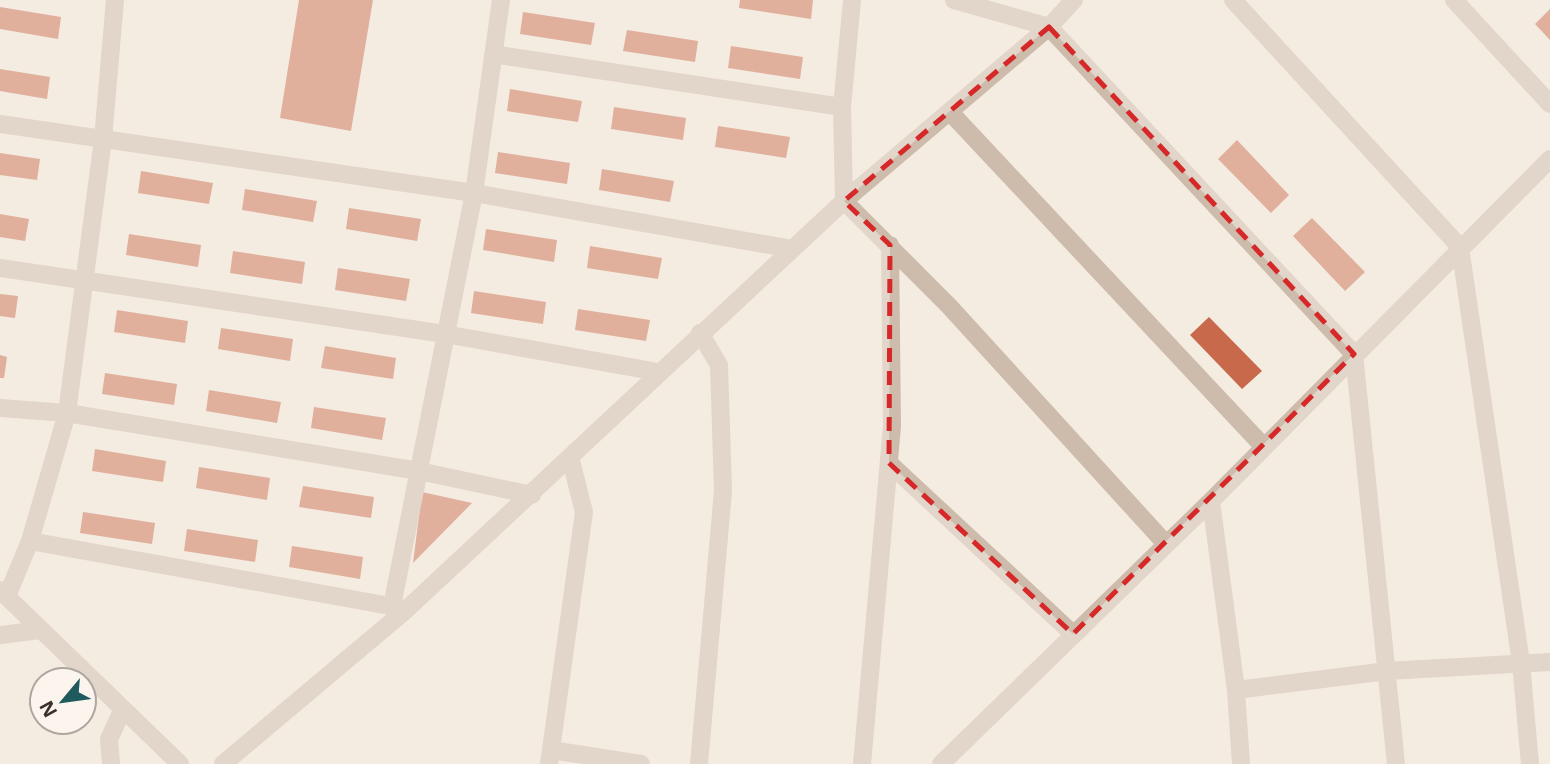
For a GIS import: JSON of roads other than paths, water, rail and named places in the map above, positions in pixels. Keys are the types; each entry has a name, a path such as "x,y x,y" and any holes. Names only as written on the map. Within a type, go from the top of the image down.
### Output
{"street":[{"path":"115,0 103,139 67,413 30,541 4,593 122,711 180,764"},
{"path":"400,607 419,471 474,193 501,0"},
{"path":"852,0 842,107 844,201 890,245 1166,544"},
{"path":"954,0 1049,27 1354,354 1396,764"},
{"path":"223,764 400,607 532,495 658,372 844,201 1049,27 1074,0"},
{"path":"1233,0 1460,247 1521,663 1530,764"},
{"path":"1454,0 1550,104"},
{"path":"493,54 842,107"},
{"path":"950,112 1264,447"},
{"path":"0,124 474,193 792,249"},
{"path":"941,764 1210,501 1550,159"},
{"path":"862,764 892,426 890,245"},
{"path":"0,268 445,334 658,372"},
{"path":"699,764 723,491 719,365 700,333"},
{"path":"0,408 67,413 419,471 532,495"},
{"path":"570,457 584,513 550,757 641,764"},
{"path":"889,463 1073,634"},
{"path":"1210,501 1236,690 1241,764"},
{"path":"30,541 400,607"},
{"path":"0,635 40,630"},
{"path":"1236,690 1387,671 1550,662"},
{"path":"111,764 109,739 122,711"}]}
